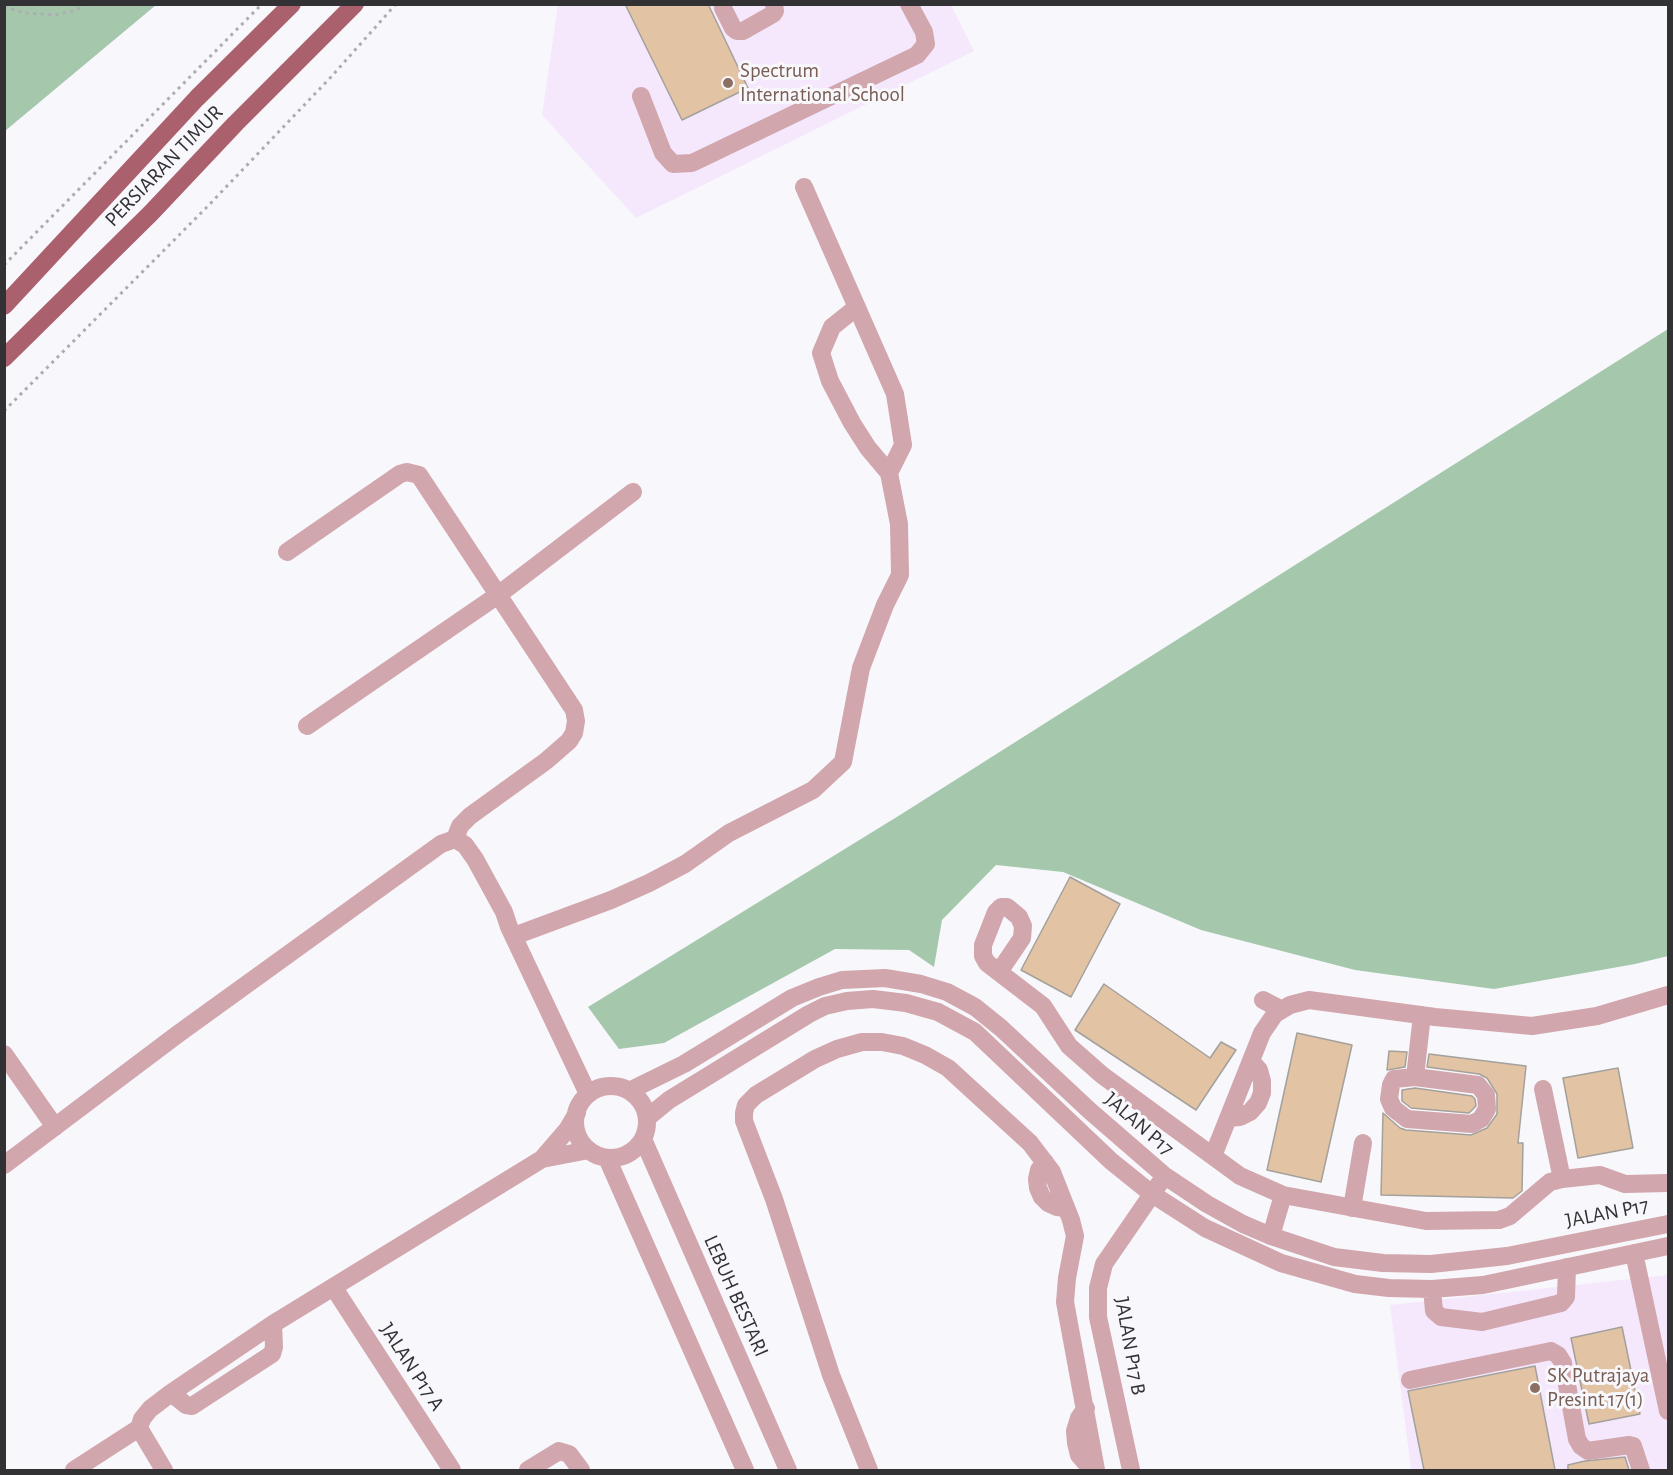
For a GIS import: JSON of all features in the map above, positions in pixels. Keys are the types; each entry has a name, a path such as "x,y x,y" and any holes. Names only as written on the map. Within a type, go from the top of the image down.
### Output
{"main road":[{"name":"PERSIARAN TIMUR","path":"4,306 196,98 292,4"},
{"name":"PERSIARAN TIMUR","path":"4,358 152,213 235,124 355,4"}],"street":[{"path":"723,8 733,27 737,31 743,31 773,14 774,4"},
{"path":"641,96 663,153 673,164 692,163 917,55 926,44 924,32 909,4"},
{"path":"804,187 895,394 903,445 889,473"},
{"path":"514,936 611,900 685,864 729,833 813,790 843,762 861,668 885,605 900,575 899,524 889,473 852,423 830,381 821,353 832,327 857,307"},
{"path":"4,1165 178,1034 431,851 455,839 460,826 470,816 546,761 569,741 574,733 576,721 574,710 419,475 400,474 287,552"},
{"path":"307,726 498,595 633,492"},
{"path":"455,839 465,845 475,859 504,912 588,1094"},
{"path":"999,972 1043,1006 1069,1046 1102,1075 1240,1176 1283,1195 1426,1221 1499,1220 1510,1216 1550,1182 1562,1179 1600,1175 1625,1184 1668,1183"},
{"name":"JALAN P17","path":"629,1091 684,1064 792,998 842,981 885,978 921,984 947,992 975,1007 1001,1028 1090,1112 1165,1176 1207,1204 1271,1236 1334,1257 1383,1263 1431,1263 1507,1256 1668,1224"},
{"path":"1213,1156 1262,1033 1275,1014 1290,1005 1309,1000 1532,1026 1598,1016 1668,996"},
{"name":"JALAN P17","path":"647,1118 669,1100 825,1006 873,999 906,1003 938,1012 975,1032 1111,1161 1152,1194 1205,1228 1281,1263 1355,1284 1432,1289 1483,1285 1668,1246"},
{"path":"1263,1000 1282,1010"},
{"path":"1415,1077 1422,1014"},
{"path":"869,1470 831,1375 774,1199 744,1121 746,1105 756,1095 815,1059 837,1049 862,1042 882,1042 903,1046 948,1068 1030,1143 1052,1172 1075,1236 1065,1302 1086,1408 1094,1470"},
{"path":"4,1053 55,1127"},
{"path":"1415,1077 1478,1085 1486,1095 1487,1109 1481,1119 1472,1124 1407,1119 1393,1108 1389,1099 1391,1085 1394,1079 1415,1077"},
{"path":"610,1086 629,1091 638,1098 644,1107 647,1125 643,1138 634,1150 622,1156 608,1158 589,1150 579,1137 576,1121 579,1106 588,1094 610,1086"},
{"path":"1543,1089 1562,1179"},
{"path":"74,1470 139,1428 142,1419 171,1393 273,1324 542,1159 567,1130 577,1113"},
{"name":"LEBUH BESTARI","path":"643,1138 788,1470"},
{"path":"1352,1208 1363,1143"},
{"path":"542,1159 589,1150"},
{"path":"608,1158 745,1470"},
{"name":"JALAN P17 B","path":"1131,1470 1098,1317 1098,1288 1104,1264 1165,1176"},
{"path":"1271,1236 1283,1195"},
{"path":"1634,1253 1668,1411"},
{"path":"1432,1289 1434,1311 1441,1317 1482,1322 1561,1303 1566,1297 1567,1267"},
{"name":"JALAN P17 A","path":"334,1288 452,1470"},
{"path":"1410,1380 1551,1351 1558,1355 1563,1363 1577,1439 1581,1446 1588,1451 1633,1446 1641,1470"},
{"path":"1086,1408 1079,1418 1076,1443 1079,1455 1094,1470"},
{"path":"139,1428 164,1470"},
{"path":"1091,1441 1124,1436"},
{"path":"528,1470 559,1451 569,1454 581,1470"}],"path":[{"path":"4,7 25,13 55,15 74,11 87,4"},
{"path":"4,265 262,4"},
{"path":"4,411 207,207 396,4"}],"shaded area":[{"name":"Spectrum International School","path":"558,5 951,5 974,51 636,218 542,115"},
{"name":"SK Putrajaya Presint 17(1)","path":"1668,1275 1668,1470 1411,1470 1390,1305"}],"green space":[{"path":"5,4 156,4 156,5 5,131"},
{"path":"1668,329 1668,956 1494,989 1355,970 1201,930 1063,872 996,865 942,920 934,967 909,950 835,949 664,1043 619,1049 588,1007 900,815"}],"building":[{"path":"625,4 708,4 748,88 682,120"},
{"path":"1070,877 1120,904 1071,997 1021,970"},
{"path":"1104,984 1210,1058 1221,1042 1236,1050 1196,1110 1075,1030"},
{"path":"1297,1033 1352,1045 1321,1182 1267,1170"},
{"path":"1389,1051 1407,1052 1405,1067 1387,1070"},
{"path":"1429,1054 1526,1066 1518,1143 1523,1143 1522,1191 1513,1198 1381,1195 1383,1113 1400,1128 1406,1130 1471,1135 1487,1128 1497,1114 1497,1094 1487,1078 1479,1074 1427,1067"},
{"path":"1618,1068 1633,1148 1578,1158 1563,1078"},
{"path":"1415,1088 1472,1096 1476,1106 1469,1113 1411,1108 1402,1101 1402,1090"},
{"path":"1622,1327 1640,1414 1589,1424 1571,1338"},
{"path":"1535,1366 1555,1470 1424,1470 1408,1391"},
{"path":"1625,1457 1629,1470 1568,1470 1568,1465 1585,1461"}],"place":[{"name":"Spectrum International School","path":"728,83"},
{"name":"SK Putrajaya Presint 17(1)","path":"1535,1388"}]}
